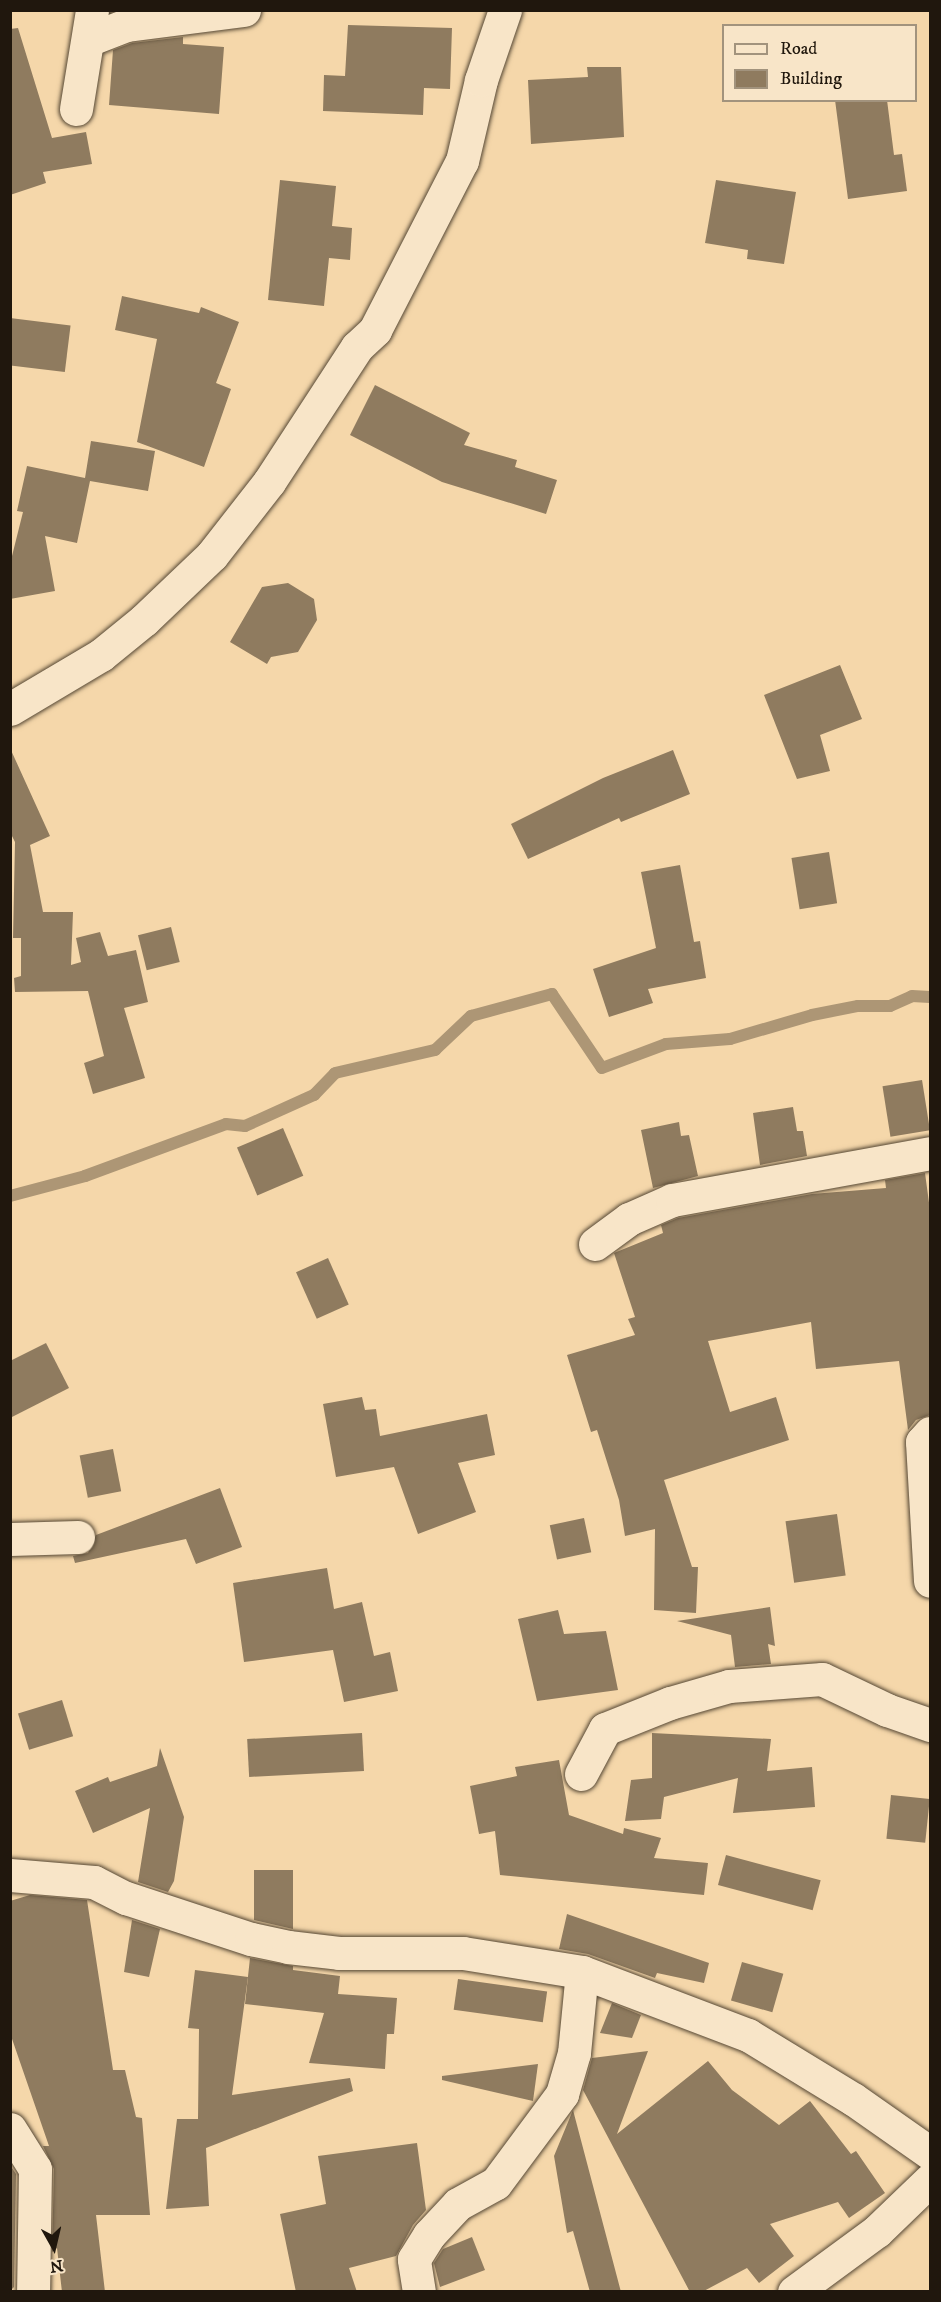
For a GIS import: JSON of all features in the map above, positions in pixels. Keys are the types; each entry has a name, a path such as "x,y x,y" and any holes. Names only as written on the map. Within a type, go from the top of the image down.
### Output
{"street":[{"path":"76,110 91,25 127,25 244,10"},
{"path":"10,708 102,655 144,620 212,555 269,482 357,347 375,330 462,161 481,80 505,10"},
{"path":"595,1244 629,1219 672,1200 930,1153"},
{"path":"930,1433 922,1442 930,1581"},
{"path":"10,1539 78,1537"},
{"path":"582,1774 606,1729 670,1703 729,1686 822,1679 930,1725"},
{"path":"10,1875 94,1882 126,1898 251,1940 288,1947 339,1953 464,1953 582,1972 748,2035 853,2099 930,2153"},
{"path":"419,2292 414,2259 429,2235 458,2204 496,2183 562,2094 574,2053 582,1972"},
{"path":"10,2129 35,2169 33,2292"},
{"path":"794,2292 877,2231 930,2180"}],"building":[{"path":"348,25 452,28 450,89 424,88 423,115 323,111 324,75 345,76"},
{"path":"18,28 52,138 86,132 92,164 43,172 46,183 10,195 10,29"},
{"path":"183,37 183,44 224,47 219,114 109,105 113,50 132,43"},
{"path":"587,67 621,67 624,137 531,144 528,80 588,77"},
{"path":"835,102 887,102 894,155 902,154 907,191 848,199"},
{"path":"280,180 336,186 332,226 352,228 350,260 329,258 324,306 268,300"},
{"path":"716,180 796,192 784,264 747,259 748,250 705,243"},
{"path":"122,296 199,313 201,307 239,322 216,383 231,389 204,467 137,442 157,339 115,330"},
{"path":"10,318 71,325 65,372 10,365"},
{"path":"375,385 470,433 464,445 517,460 515,467 557,480 546,514 442,482 350,435"},
{"path":"91,441 155,451 148,491 90,481 77,543 45,536 55,591 10,599 10,564 23,512 17,511 27,466 85,478"},
{"path":"288,583 314,599 317,620 298,652 271,657 267,664 230,642 262,587"},
{"path":"840,665 862,719 820,735 830,771 797,779 764,695"},
{"path":"10,748 50,836 30,845 43,912 73,912 71,965 81,962 76,938 100,932 108,956 136,950 148,1002 124,1008 145,1078 93,1094 84,1063 104,1056 88,991 15,992 14,978 21,976 21,938 13,938 15,842 10,832"},
{"path":"673,750 690,794 621,822 619,818 528,859 511,824 603,778"},
{"path":"829,852 837,903 800,909 791,858"},
{"path":"680,865 694,942 700,941 706,978 648,989 653,1003 609,1017 593,969 656,948 641,872"},
{"path":"171,927 180,962 147,970 138,935"},
{"path":"922,1080 930,1130 890,1137 882,1086"},
{"path":"793,1107 797,1131 803,1131 807,1156 760,1165 753,1113"},
{"path":"679,1122 681,1136 689,1135 698,1176 653,1188 641,1130"},
{"path":"283,1128 303,1176 257,1195 237,1148"},
{"path":"925,1173 930,1210 930,1415 916,1420 908,1430 899,1361 816,1369 811,1322 708,1341 730,1412 776,1397 789,1440 664,1480 692,1567 698,1567 696,1613 654,1610 655,1529 625,1536 619,1500 597,1430 591,1432 567,1355 635,1335 628,1319 635,1317 614,1253 663,1233 661,1225 678,1218 812,1194 886,1188 885,1180"},
{"path":"328,1258 349,1305 317,1319 296,1272"},
{"path":"46,1343 69,1388 10,1418 10,1361"},
{"path":"362,1397 365,1410 376,1409 380,1436 487,1414 495,1455 458,1463 476,1512 418,1534 394,1467 336,1477 323,1404"},
{"path":"113,1449 121,1491 88,1498 80,1455"},
{"path":"220,1488 242,1547 196,1564 186,1539 75,1563 73,1556 88,1553 96,1535"},
{"path":"837,1514 846,1575 794,1583 786,1521"},
{"path":"584,1518 591,1552 557,1560 550,1525"},
{"path":"327,1568 334,1609 362,1602 374,1656 390,1652 398,1691 344,1702 333,1650 244,1662 233,1583"},
{"path":"770,1607 775,1646 768,1644 771,1664 735,1667 731,1635 677,1621"},
{"path":"558,1610 564,1634 606,1631 618,1690 537,1701 518,1619"},
{"path":"62,1700 73,1736 29,1750 18,1713"},
{"path":"362,1733 364,1771 249,1777 247,1739"},
{"path":"652,1733 771,1739 767,1771 812,1767 815,1807 733,1813 738,1778 664,1797 661,1819 625,1821 631,1780 652,1778"},
{"path":"160,1748 184,1817 174,1881 168,1892 138,1882 150,1808 93,1833 75,1791 108,1777 110,1782 157,1766"},
{"path":"559,1760 569,1815 623,1834 624,1828 661,1838 654,1858 708,1863 704,1895 500,1875 495,1831 479,1834 470,1786 517,1776 515,1767"},
{"path":"891,1795 930,1799 925,1843 886,1839"},
{"path":"726,1855 821,1880 813,1910 718,1885"},
{"path":"254,1870 293,1870 293,1929 254,1920"},
{"path":"30,1895 87,1900 113,2070 125,2070 136,2117 142,2118 150,2215 96,2215 105,2292 62,2292 57,2248 52,2252 54,2169 43,2146 49,2146 11,2036 10,1901"},
{"path":"567,1914 709,1963 704,1983 657,1973 655,1978 588,1954 559,1949"},
{"path":"132,1920 160,1929 149,1977 124,1972"},
{"path":"250,1958 293,1966 293,1970 340,1976 338,1994 397,1998 394,2034 387,2034 385,2069 309,2063 324,2013 245,2004"},
{"path":"742,1962 783,1974 772,2012 731,2000"},
{"path":"195,1970 248,1977 232,2095 350,2078 353,2091 206,2148 209,2206 166,2209 177,2119 198,2119 199,2029 188,2028"},
{"path":"458,1979 547,1992 543,2022 454,2010"},
{"path":"612,2003 641,2015 632,2038 600,2033"},
{"path":"648,2051 617,2134 708,2061 732,2090 779,2125 810,2101 851,2154 856,2151 885,2193 849,2218 838,2202 770,2224 794,2256 759,2283 747,2268 702,2292 690,2292 583,2090 592,2058"},
{"path":"538,2064 533,2101 442,2080 442,2076"},
{"path":"573,2110 621,2292 590,2292 573,2231 567,2233 554,2156"},
{"path":"417,2143 426,2210 413,2225 396,2256 349,2268 357,2292 296,2292 280,2214 326,2204 318,2156"},
{"path":"10,2165 16,2174 14,2287 10,2291"},
{"path":"472,2237 485,2270 440,2287 434,2263 443,2249"}],"waterway":[{"path":"10,1196 85,1176 226,1124 245,1126 314,1095 335,1073 435,1050 471,1016 552,994 602,1068 666,1044 730,1039 812,1015 858,1006 890,1006 912,996 930,997"}]}
